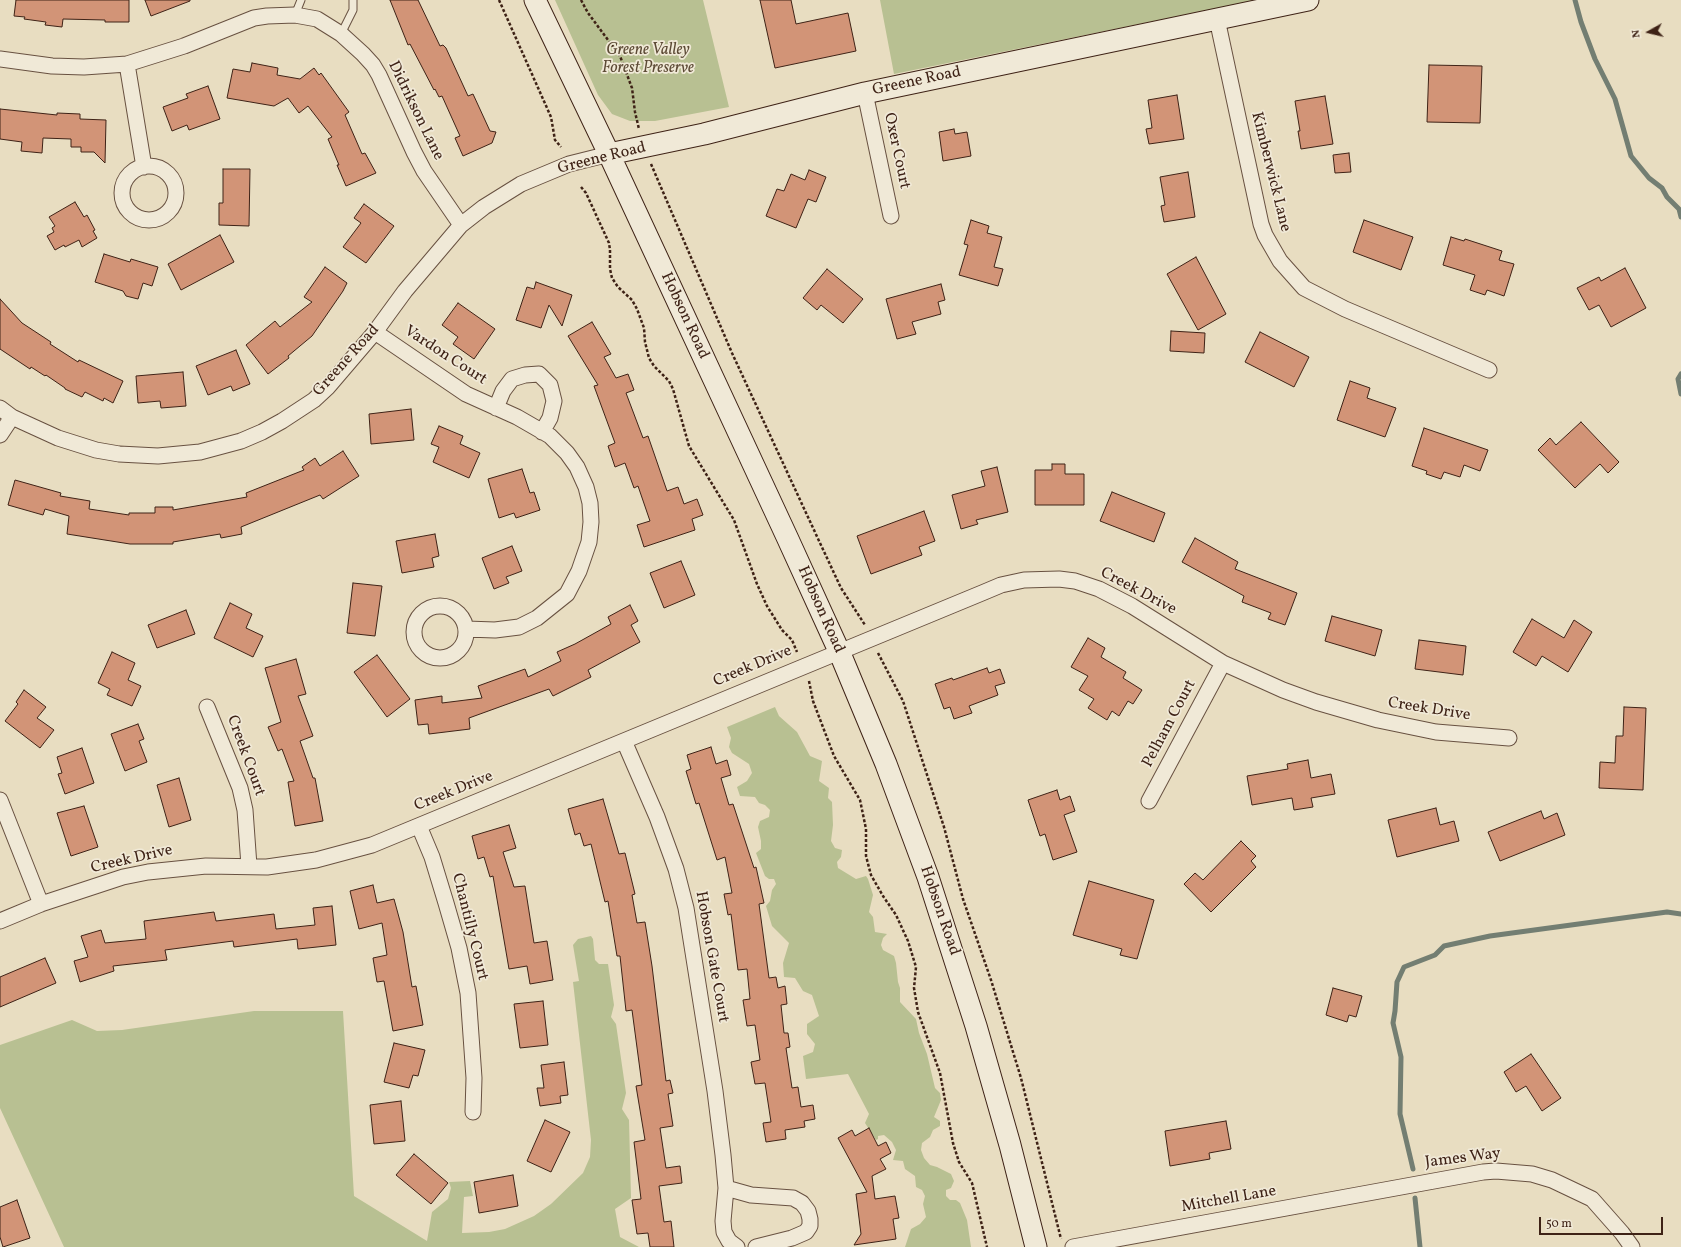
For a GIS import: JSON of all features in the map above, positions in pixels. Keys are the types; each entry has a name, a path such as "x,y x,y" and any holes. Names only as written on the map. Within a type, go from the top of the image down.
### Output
{"main road":[{"name":"Hobson Road","path":"535,0 609,154 839,651 909,822 976,1026 1002,1116 1036,1247"},
{"name":"Greene Road","path":"609,154 704,134 865,93 1308,0"}],"street":[{"name":"Didrikson Lane","path":"0,59 52,66 84,67 127,64 184,46 245,20 266,16 295,15 317,19 341,34 363,54 379,75 424,171 461,225"},
{"name":"Kimberwick Lane","path":"1217,19 1261,224 1280,261 1304,288 1345,308 1489,370"},
{"path":"127,64 144,167"},
{"name":"Oxer Court","path":"865,93 891,216"},
{"name":"Greene Road","path":"6,412 73,443 119,454 170,455 200,452 220,447 262,432 314,400 328,387 375,332 405,291 461,225 484,207 521,184 569,164 609,154"},
{"name":"Vardon Court","path":"375,332 466,394 517,417 550,436 567,453 577,468 586,487 590,503 591,522 589,542 585,558 567,594 538,618 528,624 510,629 466,629"},
{"name":"Vardon Court","path":"496,408 503,391 512,379 525,375 539,374 550,385 554,401 550,418 542,432"},
{"path":"0,435 6,412"},
{"name":"Creek Drive","path":"0,921 41,904 123,877 187,867 268,867 335,856 372,845 1001,585 1024,580 1046,578 1076,582 1100,589 1132,606 1223,663 1283,690 1316,702 1378,720 1436,732 1509,738"},
{"name":"Pelham Court","path":"1149,802 1223,663"},
{"name":"Creek Court","path":"207,707 240,788 245,810 249,866"},
{"name":"Hobson Gate Court","path":"624,741 657,817 676,869 686,908 715,1091 726,1188 723,1221 724,1232 729,1241 737,1247"},
{"path":"0,800 41,904"},
{"name":"Chantilly Court","path":"419,826 432,857 459,948 466,986 473,1065 473,1112"},
{"name":"James Way","path":"1392,1188 1483,1172 1510,1171 1532,1174 1552,1180 1592,1199 1622,1233 1632,1247"},
{"path":"726,1188 751,1195 793,1198 802,1203 808,1211 810,1226 806,1232 792,1238 756,1247"},
{"name":"Mitchell Lane","path":"1073,1247 1392,1188"}],"lane":[{"path":"295,15 301,0"},
{"path":"341,34 353,10 353,0"}],"path":[{"path":"499,0 551,117 555,140 561,146"},
{"path":"581,0 588,13 620,56 632,88 635,112"},
{"path":"580,187 586,192 609,243 610,269 612,278 618,287 632,300 637,308 644,328 645,342 650,358 654,366 669,381 673,389 689,446 734,520 757,584 767,606 782,630 792,640 797,652"},
{"path":"808,680 813,701 834,756 860,800 866,829 866,856 871,875 896,915 908,941 916,967 914,988 918,1012 940,1073 953,1143 959,1162 972,1183 987,1247"}],"green space":[{"name":"Greene Valley Forest Preserve","path":"555,0 703,0 729,107 655,121 630,121 612,114 598,95"},
{"path":"880,0 1257,0 894,74"},
{"path":"775,707 779,716 797,732 810,756 822,761 819,781 829,788 828,798 832,802 833,825 831,841 835,848 842,850 841,857 837,862 838,868 856,879 866,876 868,879 873,895 869,912 873,917 875,932 887,934 883,938 881,945 883,950 894,956 900,988 900,1002 916,1019 919,1033 927,1054 935,1088 940,1093 941,1100 934,1117 940,1121 940,1126 933,1130 930,1137 922,1143 921,1150 924,1158 930,1165 951,1174 954,1181 951,1188 946,1190 946,1196 950,1200 956,1200 960,1203 967,1220 971,1247 905,1247 911,1229 920,1224 926,1217 923,1204 925,1196 922,1190 916,1187 915,1176 905,1169 903,1161 893,1160 896,1150 892,1142 884,1135 878,1136 878,1139 876,1140 865,1123 869,1114 848,1074 806,1079 803,1056 813,1052 815,1044 807,1034 807,1024 819,1016 812,995 803,991 795,978 784,977 783,963 789,943 772,926 766,906 770,901 772,890 776,884 774,879 769,879 765,876 756,853 761,849 758,827 760,821 769,817 770,810 765,805 759,803 755,797 740,796 737,787 747,781 752,773 749,764 732,753 729,747 731,738 727,727"},
{"path":"591,936 593,939 595,960 599,964 608,964 614,1005 611,1017 616,1024 626,1093 622,1109 629,1120 631,1198 615,1209 620,1237 639,1247 64,1247 0,1108 0,1045 72,1020 97,1031 122,1030 254,1011 343,1011 354,1196 427,1241 432,1212 448,1199 451,1188 449,1182 470,1181 473,1196 464,1197 462,1233 489,1232 505,1229 534,1216 551,1204 583,1173 590,1157 591,1140 573,982 579,981 573,945 578,939"}],"building":[{"path":"16,0 129,0 129,22 63,19 62,27 45,25 46,22 14,16"},
{"path":"145,0 190,0 190,1 151,16"},
{"path":"390,0 418,0 440,46 443,45 446,48 468,96 473,94 490,131 496,132 492,143 463,156 455,138 460,136 442,96 439,97 435,89 434,90 410,44 408,45"},
{"path":"760,0 791,0 796,24 848,13 856,51 775,68"},
{"path":"252,63 278,68 277,75 300,79 314,68 319,75 321,73 349,112 345,115 362,154 365,153 376,173 346,186 328,139 332,137 308,106 299,113 288,98 274,106 227,98 233,69 250,72"},
{"path":"1429,65 1482,66 1480,123 1427,122"},
{"path":"208,86 220,119 189,130 187,125 172,131 163,107 188,98 186,94"},
{"path":"1177,95 1184,139 1149,144 1146,129 1152,128 1148,100"},
{"path":"1325,96 1333,144 1301,149 1298,131 1300,131 1295,101"},
{"path":"0,109 57,115 57,113 80,114 80,119 106,120 105,163 94,152 81,152 81,147 71,147 71,139 43,138 42,153 21,151 22,142 0,139"},
{"path":"954,129 955,134 967,132 971,156 943,161 939,132"},
{"path":"1349,153 1351,172 1335,173 1333,155"},
{"path":"223,169 250,169 249,226 219,225 219,203 223,203"},
{"path":"809,170 826,177 816,202 808,199 796,228 766,216 777,189 784,191 791,174 805,180"},
{"path":"1188,172 1195,217 1164,222 1161,206 1165,205 1160,177"},
{"path":"75,202 84,217 87,215 95,230 93,231 97,238 82,247 79,240 55,250 47,236 54,232 52,228 55,226 49,217"},
{"path":"364,204 394,226 366,263 343,247 361,223 354,218"},
{"path":"971,220 989,226 987,233 1002,237 994,267 1003,269 998,286 959,275 968,245 964,244"},
{"path":"1364,220 1413,237 1401,270 1353,252"},
{"path":"220,235 234,262 181,290 168,264"},
{"path":"1451,237 1464,241 1465,239 1502,251 1499,260 1514,264 1504,296 1487,290 1485,295 1470,290 1475,275 1443,265"},
{"path":"104,254 130,262 131,259 158,267 152,286 143,283 138,299 126,296 123,291 95,282"},
{"path":"1196,257 1226,314 1198,330 1167,274"},
{"path":"325,267 347,283 343,291 312,336 288,356 289,358 268,374 246,345 275,321 280,327 312,302 304,297"},
{"path":"1625,268 1646,308 1611,327 1599,305 1589,310 1577,288 1599,277 1601,281"},
{"path":"827,269 863,299 843,323 821,305 817,310 803,298"},
{"path":"536,282 572,295 562,326 549,305 541,328 516,320 527,287 534,289"},
{"path":"941,284 945,300 938,302 941,314 912,322 916,334 897,339 886,299"},
{"path":"0,299 22,323 51,342 50,344 78,362 79,360 123,381 113,403 104,398 103,401 85,392 82,397 65,389 46,375 45,376 31,367 30,369 0,349"},
{"path":"458,303 495,329 474,359 453,344 458,337 442,325"},
{"path":"592,322 611,354 604,357 616,378 628,374 634,390 626,393 643,438 648,436 667,491 678,487 684,504 697,499 703,515 692,519 695,530 644,547 637,525 650,521 638,486 634,488 625,463 615,467 608,446 615,443 594,386 598,385 568,336"},
{"path":"1171,331 1205,333 1204,353 1170,351"},
{"path":"1260,332 1309,357 1294,387 1245,362"},
{"path":"236,350 250,384 233,391 231,386 208,395 196,366"},
{"path":"183,372 186,406 161,408 160,401 138,403 136,376"},
{"path":"1350,381 1370,388 1367,398 1396,408 1385,437 1337,420"},
{"path":"411,409 414,440 371,444 369,414"},
{"path":"1581,422 1619,462 1608,473 1600,464 1575,488 1538,450 1550,438 1556,445"},
{"path":"439,426 463,436 460,444 480,453 469,478 433,462 439,447 431,444"},
{"path":"1424,428 1488,450 1480,471 1464,465 1460,477 1444,472 1441,479 1426,474 1427,471 1412,466"},
{"path":"343,451 359,476 323,499 320,495 241,527 242,534 221,538 220,534 173,542 173,544 130,544 67,534 69,516 45,509 43,515 8,505 15,480 61,493 60,496 90,501 89,509 129,515 129,513 155,513 155,507 173,507 173,510 247,497 246,493 304,470 302,467 315,458 320,466"},
{"path":"1052,464 1065,464 1065,474 1084,474 1084,505 1035,505 1035,470 1052,470"},
{"path":"997,467 1008,512 976,520 978,524 961,529 952,495 985,486 981,471"},
{"path":"522,469 530,493 534,492 540,510 516,518 514,513 499,518 488,479"},
{"path":"1112,492 1165,513 1154,542 1100,521"},
{"path":"924,511 935,541 919,547 922,555 871,574 857,536"},
{"path":"435,534 439,556 432,558 434,567 402,573 396,541"},
{"path":"1195,538 1238,562 1235,569 1297,593 1285,625 1268,619 1271,613 1242,602 1244,596 1182,562"},
{"path":"512,546 522,571 506,577 509,583 494,589 482,558"},
{"path":"681,561 695,595 664,608 650,573"},
{"path":"353,583 382,586 375,636 347,633"},
{"path":"230,603 252,614 246,628 263,636 253,657 214,638"},
{"path":"630,605 638,621 631,625 640,642 588,670 591,677 553,696 549,689 469,718 470,729 429,734 428,724 418,725 415,700 442,696 442,703 482,698 478,686 525,669 528,677 561,661 557,652 611,624 608,617"},
{"path":"186,610 195,634 157,648 148,625"},
{"path":"1332,616 1382,630 1375,656 1325,641"},
{"path":"1532,619 1564,638 1574,620 1592,632 1568,672 1542,656 1536,666 1513,652"},
{"path":"1088,638 1105,648 1101,657 1126,672 1123,678 1142,690 1133,704 1128,701 1119,716 1112,711 1107,720 1088,708 1094,699 1079,690 1088,676 1071,667"},
{"path":"1419,640 1466,646 1463,675 1415,669"},
{"path":"112,652 135,663 128,680 141,686 132,706 107,695 110,689 98,683"},
{"path":"377,655 410,699 387,717 354,672"},
{"path":"296,659 306,694 298,696 313,736 300,741 313,778 315,778 323,821 295,826 288,782 294,781 282,749 278,751 268,727 281,722 265,668"},
{"path":"987,668 989,673 1000,669 1005,683 995,686 998,695 969,706 972,713 954,719 950,707 944,709 935,684 952,678 953,680"},
{"path":"24,690 46,707 37,718 54,730 40,748 5,721 18,704 16,702"},
{"path":"1624,707 1646,708 1643,790 1599,788 1600,762 1615,763 1616,736 1623,736"},
{"path":"138,724 144,739 139,741 147,762 125,771 111,734"},
{"path":"711,747 716,764 727,760 731,775 721,778 729,805 733,804 754,868 756,867 764,903 759,904 769,978 776,977 778,988 785,986 787,1004 781,1005 784,1033 788,1033 790,1047 786,1048 792,1088 798,1087 801,1107 813,1105 815,1119 804,1121 805,1127 785,1130 786,1139 766,1142 763,1123 771,1122 765,1083 755,1084 751,1062 760,1060 755,1025 747,1026 743,1000 750,999 747,969 738,970 731,914 728,915 724,894 732,893 725,857 717,860 699,803 696,804 686,771 691,769 687,755"},
{"path":"82,748 94,783 65,794 58,774 62,773 57,757"},
{"path":"1308,760 1311,778 1331,774 1335,794 1311,798 1313,807 1294,810 1292,798 1252,805 1247,776 1288,769 1287,764"},
{"path":"179,778 191,820 169,827 157,785"},
{"path":"1057,790 1060,800 1070,796 1075,811 1064,815 1077,852 1053,860 1045,834 1040,836 1028,800"},
{"path":"603,799 619,854 625,853 635,894 632,895 637,923 645,922 666,1081 670,1080 673,1093 668,1094 673,1126 660,1128 666,1168 680,1166 682,1183 659,1186 664,1222 671,1221 674,1247 650,1247 648,1233 637,1234 632,1200 641,1199 634,1142 645,1140 636,1086 642,1085 632,1010 626,1011 620,956 617,956 608,901 605,902 591,844 584,846 580,833 575,835 568,809"},
{"path":"84,806 98,847 71,856 57,813"},
{"path":"1436,808 1440,825 1454,821 1459,841 1397,857 1388,820"},
{"path":"1541,811 1544,819 1557,813 1565,835 1500,861 1488,832"},
{"path":"509,825 516,848 503,852 514,887 525,886 534,943 547,941 553,980 530,984 527,966 509,969 493,876 490,877 484,857 478,859 472,836"},
{"path":"1241,841 1256,856 1251,861 1256,867 1211,912 1184,884 1195,873 1203,880"},
{"path":"1089,881 1154,900 1137,959 1120,955 1122,949 1073,935"},
{"path":"373,885 377,903 394,899 403,932 412,987 416,986 423,1025 393,1031 384,981 377,982 373,958 387,955 382,923 359,929 350,891"},
{"path":"332,906 336,945 298,949 297,939 234,947 233,941 165,950 167,960 113,966 114,971 80,982 74,961 88,957 81,936 101,930 105,943 146,939 144,921 214,912 216,921 274,914 276,929 315,925 313,908"},
{"path":"45,958 56,983 0,1007 0,977"},
{"path":"1333,988 1362,996 1356,1017 1349,1015 1347,1022 1326,1015"},
{"path":"543,1001 548,1045 520,1048 514,1004"},
{"path":"394,1043 425,1050 418,1076 413,1075 409,1088 384,1082"},
{"path":"1531,1054 1561,1098 1542,1111 1526,1086 1516,1092 1504,1072"},
{"path":"564,1062 568,1095 560,1096 561,1103 540,1106 537,1088 544,1088 541,1065"},
{"path":"401,1101 405,1141 374,1144 370,1105"},
{"path":"545,1120 570,1132 551,1172 527,1161"},
{"path":"1226,1121 1231,1149 1209,1153 1210,1159 1170,1166 1165,1131"},
{"path":"869,1128 878,1146 886,1142 891,1153 880,1159 886,1169 872,1176 875,1199 895,1196 899,1218 893,1219 896,1239 854,1245 861,1234 856,1194 867,1192 838,1138 852,1130 855,1136"},
{"path":"414,1154 448,1183 431,1204 396,1175"},
{"path":"513,1175 518,1206 479,1213 474,1182"},
{"path":"17,1200 30,1238 3,1247 0,1237 0,1207"}],"waterway":[{"path":"1575,0 1581,22 1595,59 1615,99 1631,156 1649,178 1662,188 1667,197 1679,209 1681,217"},
{"path":"1681,374 1678,379 1681,394"},
{"path":"1413,1169 1400,1114 1401,1057 1393,1023 1397,982 1404,967 1435,955 1444,946 1490,936 1667,912 1681,914"},
{"path":"1415,1198 1420,1247"}]}
